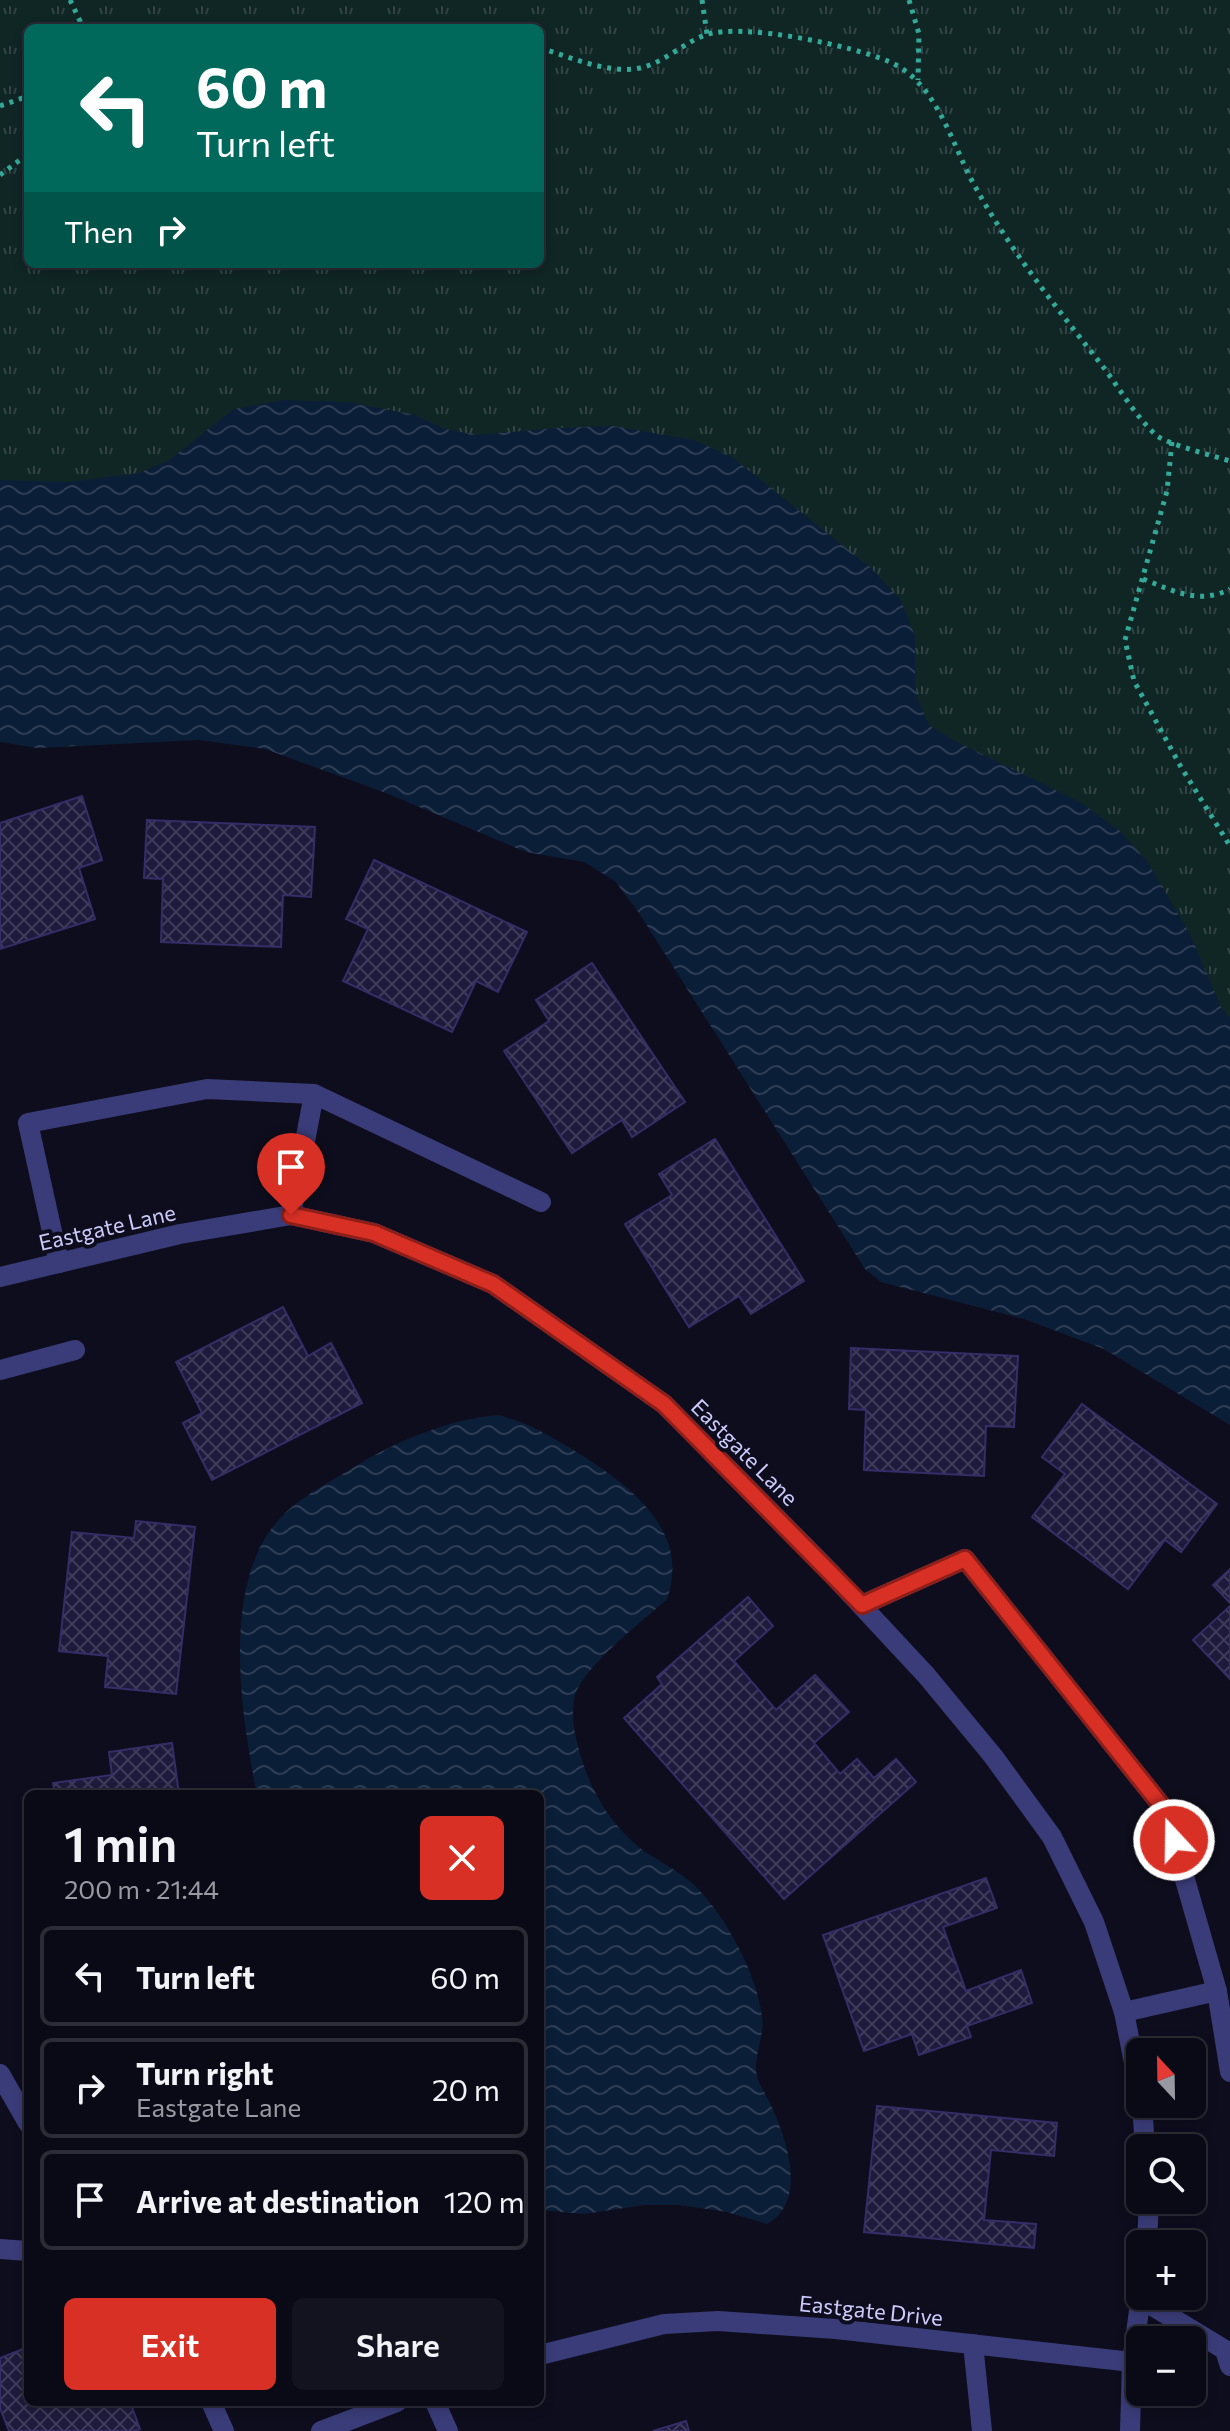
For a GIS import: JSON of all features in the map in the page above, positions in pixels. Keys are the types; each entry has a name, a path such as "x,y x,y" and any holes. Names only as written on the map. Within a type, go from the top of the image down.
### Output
{"street":[{"path":"59,1263 28,1123 207,1089 314,1094 541,1202"},
{"path":"291,1215 314,1094"},
{"name":"Eastgate Lane","path":"0,1277 180,1234 291,1215 374,1233 493,1284 664,1404 862,1605 926,1675 1052,1837 1094,1922 1124,2012 1129,2038"},
{"path":"0,1370 75,1350"},
{"path":"862,1605 965,1559 1165,1810 1217,1991 1230,2072"},
{"path":"1124,2012 1217,1991"},
{"path":"0,2074 24,2116"},
{"path":"0,2249 24,2251"},
{"path":"1162,2310 1225,2350 1230,2366"},
{"name":"Eastgate Drive","path":"544,2354 664,2324 718,2321 836,2329 1126,2361"},
{"path":"973,2344 982,2431"},
{"path":"213,2406 224,2431"},
{"path":"321,2431 356,2425 390,2406"},
{"path":"437,2406 448,2431"},
{"path":"1130,2431 1131,2406"}],"path":[{"path":"70,0 80,24"},
{"path":"702,0 707,34"},
{"path":"909,0 919,34 918,80"},
{"path":"544,49 619,69 637,69 652,65 707,34 738,32 782,36 846,48 891,63 918,80 929,95 973,182 1008,240 1157,437 1230,461"},
{"path":"0,106 24,97"},
{"path":"0,175 24,157"},
{"path":"1172,442 1167,491 1125,640 1134,681 1181,767 1230,846"},
{"path":"1143,579 1191,597 1209,598 1230,589"}],"green space":[{"path":"0,0 1230,0 1230,1237 973,847 0,709"}],"water":[{"path":"283,400 348,402 415,415 445,429 477,435 613,426 694,440 732,457 871,568 901,600 915,637 915,684 919,703 930,726 1080,802 1120,831 1147,861 1190,934 1221,1007 1230,1018 1230,1425 1104,1349 1024,1319 881,1282 865,1269 639,913 615,881 584,862 526,852 386,793 265,749 199,740 37,748 0,742 0,480 69,482 139,473 168,461 234,409"},
{"path":"499,1415 523,1423 583,1456 637,1497 664,1532 671,1553 672,1575 667,1599 613,1646 587,1675 574,1700 574,1727 589,1779 607,1812 638,1847 680,1874 701,1892 731,1933 752,1977 763,2023 757,2074 782,2133 791,2184 780,2213 767,2224 727,2212 680,2205 644,2205 584,2214 544,2210 544,1790 256,1790 246,1728 240,1653 248,1580 259,1549 277,1522 312,1492 403,1441 480,1417"}],"building":[{"path":"82,796 102,860 79,868 95,919 0,949 0,823"},
{"path":"147,820 315,827 311,897 283,895 281,947 161,942 163,879 144,878"},
{"path":"374,860 527,932 498,992 476,981 452,1032 343,981 368,929 346,919"},
{"path":"592,963 685,1102 632,1137 622,1120 572,1153 504,1051 549,1021 536,1000"},
{"path":"715,1139 804,1281 751,1314 739,1296 689,1327 625,1224 672,1195 659,1174"},
{"path":"283,1307 308,1356 331,1343 362,1403 212,1480 183,1423 202,1413 176,1362"},
{"path":"851,1348 1018,1356 1014,1427 986,1426 984,1476 864,1470 866,1410 849,1409"},
{"path":"1082,1404 1217,1504 1181,1552 1165,1540 1128,1589 1032,1517 1065,1474 1042,1457"},
{"path":"136,1521 195,1527 176,1694 105,1687 108,1656 59,1651 72,1532 134,1538"},
{"path":"1230,1569 1230,1603 1213,1585"},
{"path":"748,1597 773,1626 734,1661 776,1710 815,1675 849,1712 814,1743 840,1774 857,1759 874,1778 896,1759 916,1782 784,1899 624,1718 662,1684 657,1677"},
{"path":"1230,1606 1230,1679 1193,1640"},
{"path":"172,1743 178,1790 54,1790 53,1783 112,1775 109,1752"},
{"path":"986,1878 997,1908 943,1927 966,1991 1021,1970 1032,2003 967,2026 971,2037 919,2055 912,2034 864,2051 823,1935"},
{"path":"877,2106 1057,2123 1054,2156 991,2150 984,2220 1036,2224 1034,2248 864,2232"},
{"path":"24,2349 24,2406 131,2406 140,2429 9,2431 0,2408 0,2358"},
{"path":"686,2421 689,2431 653,2431"}],"route":[{"path":"291,1215 374,1233 493,1284 664,1404 862,1605 965,1559 1165,1810 1174,1840"}]}
